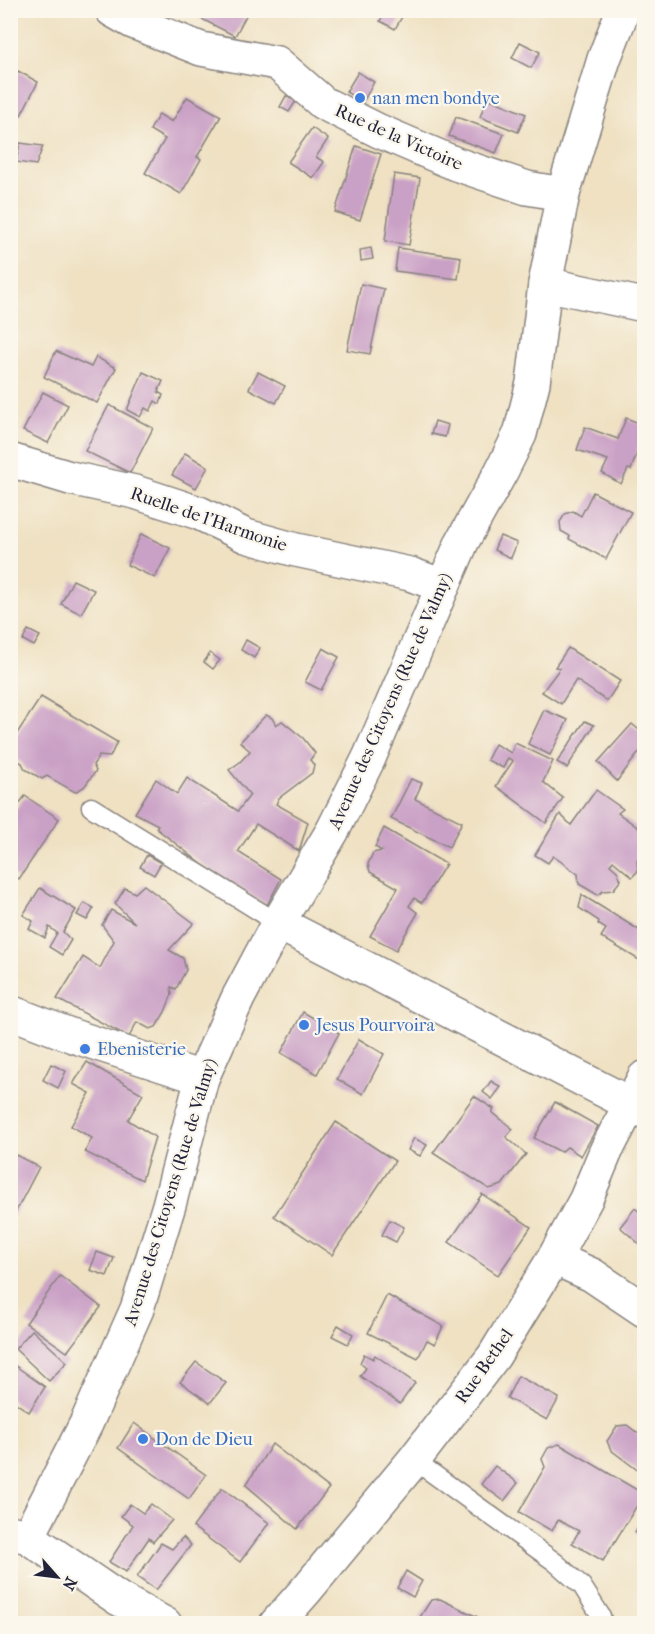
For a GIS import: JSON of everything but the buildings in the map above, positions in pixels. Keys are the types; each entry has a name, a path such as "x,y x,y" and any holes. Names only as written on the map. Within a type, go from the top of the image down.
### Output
{"street":[{"name":"Rue de la Victoire","path":"112,10 133,22 201,50 276,63 323,103 379,131 456,164 517,184 563,194"},
{"name":"Avenue des Citoyens (Rue de Valmy)","path":"19,1534 86,1424 137,1309 169,1205 202,1078 238,998 278,923 333,830 369,758 462,542 520,434 533,383 545,284 563,194 604,59 624,10"},
{"path":"545,284 645,304"},
{"name":"Ruelle de l'Harmonie","path":"10,460 70,478 146,495 199,513 246,536 296,550 410,574 443,586"},
{"path":"278,923 640,1098"},
{"path":"10,1012 73,1036 202,1078"},
{"name":"Rue Bethel","path":"276,1623 414,1460 494,1356 554,1258 586,1199 606,1151 640,1098"},
{"path":"554,1258 592,1275 645,1310"},
{"path":"19,1534 119,1599 165,1623"}],"lane":[{"path":"91,807 278,923"},
{"path":"414,1460 555,1562 582,1586 601,1616 602,1623"}],"place":[{"name":"nan men bondye","path":"360,98"},
{"name":"Jesus Pourvoira","path":"304,1025"},
{"name":"Ebenisterie","path":"85,1049"},
{"name":"Don de Dieu","path":"143,1439"}]}
